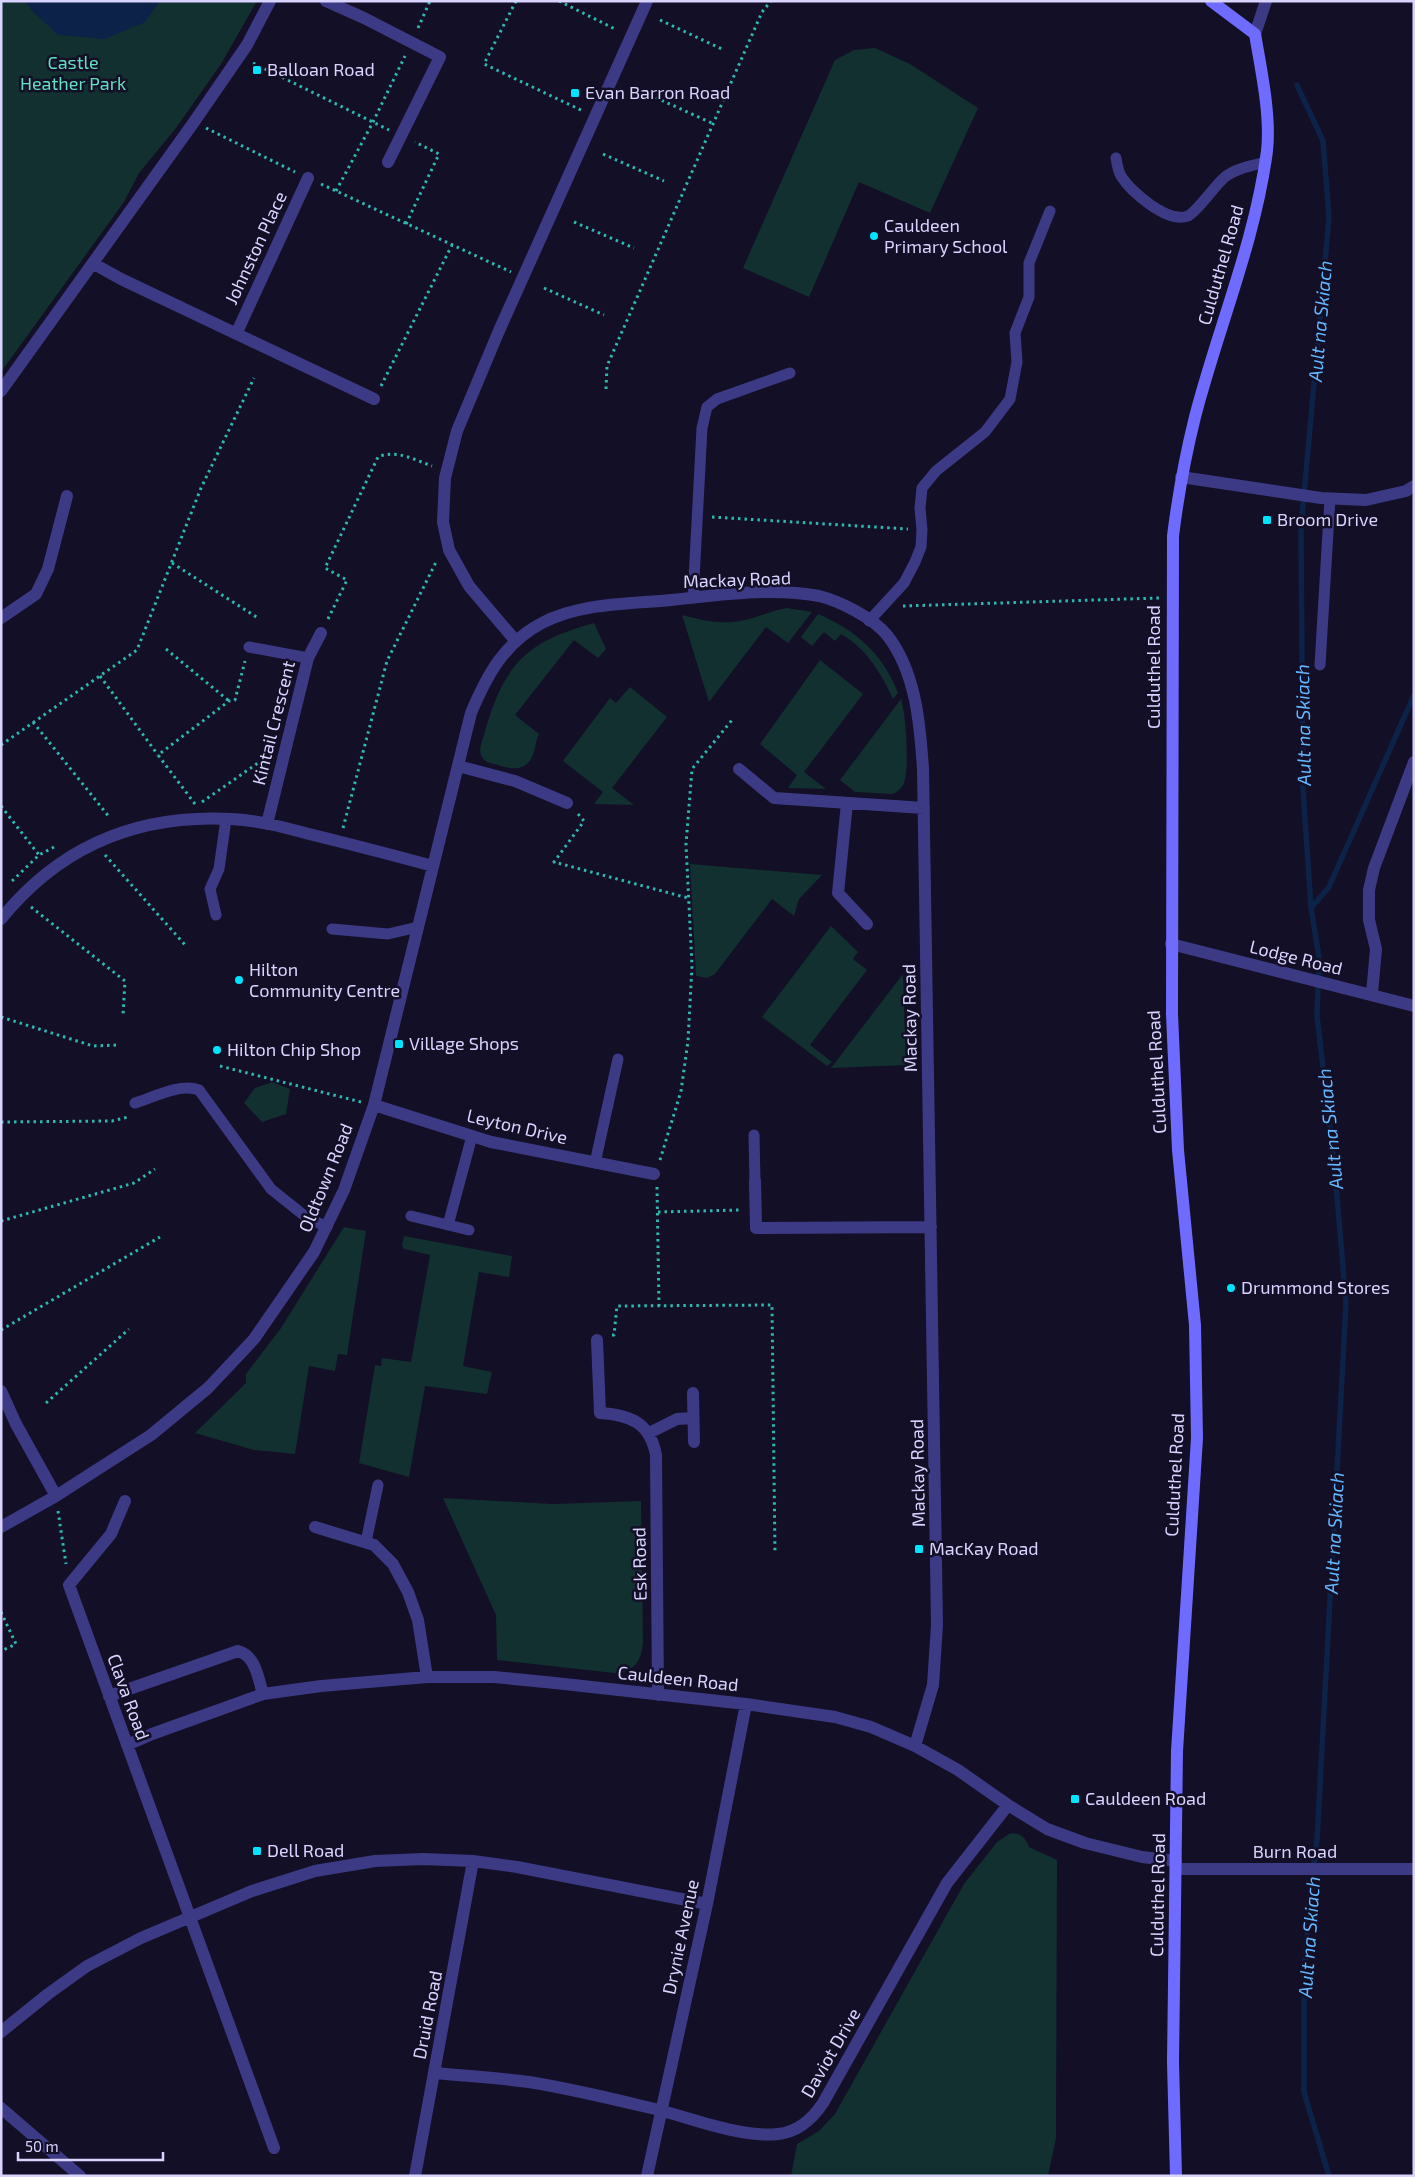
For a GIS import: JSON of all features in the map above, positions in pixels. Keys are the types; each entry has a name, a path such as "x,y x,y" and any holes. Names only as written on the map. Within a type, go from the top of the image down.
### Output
{"main road":[{"path":"1211,1 1255,34"},
{"name":"Culduthel Road","path":"1176,2176 1173,2062 1177,1751 1197,1438 1195,1325 1178,1150 1172,1023 1173,536 1181,476 1195,416 1256,208 1265,162 1267,122 1255,34"}],"street":[{"path":"1,391 94,264 194,122 239,56 270,1"},
{"path":"326,1 440,57 388,162"},
{"path":"515,640 469,586 450,550 443,522 447,471 457,431 522,277 647,1"},
{"path":"1255,34 1266,1"},
{"name":"Johnston Place","path":"237,332 308,178"},
{"name":"Johnston Place","path":"94,264 121,279 237,332 374,400"},
{"path":"1181,476 1325,499 1366,500 1406,491 1414,486"},
{"path":"1,618 36,594 48,569 67,496"},
{"name":"Mackay Road","path":"501,655 515,640 542,623 577,610 775,592 820,596 856,610 886,635 898,654 909,681 920,718 924,808 938,1625 933,1685 915,1746"},
{"name":"Kintail Crescent","path":"267,824 308,658 321,633"},
{"name":"Oldtown Road","path":"1,1527 56,1496 151,1435 208,1388 254,1338 305,1266 327,1227 344,1190 374,1105 471,713 483,685 501,655"},
{"path":"1372,994 1376,949 1369,920 1369,890 1374,868 1408,795 1414,762"},
{"path":"458,766 515,780 567,803"},
{"path":"740,770 774,798 924,808"},
{"path":"847,803 838,893 867,924"},
{"path":"1,919 18,898 42,875 70,856 110,836 146,824 193,818 226,819 267,824 433,866"},
{"name":"Lodge Road","path":"1171,944 1294,977 1372,994 1414,1006"},
{"name":"Leyton Drive","path":"374,1105 491,1142 654,1174"},
{"path":"755,1181 756,1228 931,1227"},
{"path":"597,1340 600,1413 617,1414 629,1418 642,1425 650,1433 677,1419 693,1418"},
{"path":"1,1391 16,1424 56,1496"},
{"path":"693,1393 694,1442"},
{"name":"Esk Road","path":"650,1433 656,1455 658,1695"},
{"path":"69,1585 111,1534 125,1501"},
{"path":"315,1528 374,1545 393,1564 408,1592 418,1620 427,1677"},
{"name":"Clava Road","path":"69,1585 188,1917"},
{"path":"110,1696 238,1651 247,1654 252,1661 263,1694"},
{"name":"Cauldeen Road","path":"127,1745 152,1734 263,1694 321,1686 427,1677 494,1677 746,1704 835,1717 871,1727 915,1746 958,1770 1008,1805 1047,1828 1085,1843 1176,1865"},
{"name":"Drynie Avenue","path":"647,2176 707,1904 746,1704"},
{"name":"Daviot Drive","path":"435,2072 530,2082 746,2132 767,2135 781,2134 801,2126 814,2116 947,1883 1008,1805"},
{"path":"1,2032 48,1994 87,1966 141,1938 252,1891 315,1871 375,1861 422,1859 473,1861 517,1867 707,1904"},
{"name":"Druid Road","path":"416,2176 473,1861"},
{"name":"Burn Road","path":"1176,1865 1212,1869 1414,1869"},
{"path":"188,1917 274,2148"},
{"path":"1,2108 80,2176"}],"lane":[{"path":"1116,158 1121,176 1138,196 1156,208 1178,217 1190,215 1225,177 1234,171 1265,162"},
{"path":"869,621 904,583 916,562 921,547 920,508 922,488 936,471 985,432 1010,399 1017,362 1015,333 1029,297 1029,263 1050,211"},
{"path":"693,598 702,428 707,407 717,399 790,373"},
{"path":"1320,665 1325,499"},
{"path":"249,647 308,658"},
{"path":"216,915 210,889 219,869 226,819"},
{"path":"332,929 388,934 418,927"},
{"path":"595,1163 618,1059"},
{"path":"136,1103 183,1088 199,1090 271,1189 306,1217 327,1227"},
{"path":"754,1135 755,1181"},
{"path":"448,1225 472,1136"},
{"path":"411,1216 469,1230"},
{"path":"366,1542 378,1484"}],"path":[{"path":"336,191 373,122 430,1"},
{"path":"516,1 484,64 594,116"},
{"path":"559,1 630,36"},
{"path":"606,389 607,366 762,12 770,1"},
{"path":"660,20 722,49"},
{"path":"239,56 439,154 406,224"},
{"path":"632,87 714,124"},
{"path":"194,122 308,178 522,277"},
{"path":"603,154 664,181"},
{"path":"574,222 634,248"},
{"path":"374,400 452,246"},
{"path":"544,288 604,315"},
{"path":"1,744 137,650 201,488 254,378"},
{"path":"321,633 348,580 326,568 378,457 387,453 396,454 447,471"},
{"path":"696,516 922,530"},
{"path":"340,841 386,661 437,560 450,550"},
{"path":"172,563 258,618"},
{"path":"882,607 1172,598"},
{"path":"158,755 229,701 235,700 249,647"},
{"path":"166,649 229,701"},
{"path":"100,676 196,806 275,751 284,753"},
{"path":"659,1306 657,1182 654,1174 681,1091 688,1041 692,966 686,844 692,770 732,720"},
{"path":"33,722 110,818"},
{"path":"567,803 584,821 554,862 689,898"},
{"path":"1,806 39,855"},
{"path":"95,843 186,946"},
{"path":"18,898 125,981 123,1015"},
{"path":"1,1017 93,1046 118,1046"},
{"path":"220,1066 374,1105"},
{"path":"1,1122 112,1120 130,1116"},
{"path":"1,1221 134,1184 156,1169"},
{"path":"658,1212 756,1210"},
{"path":"1,1330 160,1237"},
{"path":"597,1340 614,1334 617,1306 772,1305 775,1554"},
{"path":"46,1403 129,1329"},
{"path":"56,1496 69,1585"},
{"path":"1,1612 16,1644 1,1651"}],"green space":[{"name":"Castle Heather Park","path":"1,1 257,1 221,64 176,128 139,173 124,202 1,372"},
{"path":"875,48 910,64 978,108 930,213 859,182 809,297 743,268 835,60 854,50"},
{"path":"787,608 812,612 788,643 766,627 709,702 682,615 706,621 729,622 750,619"},
{"path":"818,614 832,620 856,636 876,655 885,666 898,693 893,699 872,662 850,640 841,634 835,641 824,632 812,646 801,637"},
{"path":"594,623 606,649 598,658 574,640 515,715 539,734 532,757 528,763 518,768 512,768 487,762 483,759 480,752 481,744 501,688 510,672 535,648 551,638"},
{"path":"820,660 863,694 804,772 826,789 788,788 797,775 760,744"},
{"path":"630,687 667,717 612,788 634,805 594,804 603,792 563,761 610,698 616,703"},
{"path":"901,699 907,751 904,784 893,794 855,792 840,780"},
{"path":"690,864 822,875 799,899 794,916 772,899 715,974 707,978 696,976"},
{"path":"831,926 858,952 853,959 867,970 810,1045 832,1062 827,1066 762,1017"},
{"path":"903,974 906,1065 831,1068"},
{"path":"272,1082 290,1089 286,1114 262,1122 244,1103 255,1088"},
{"path":"344,1227 366,1231 347,1355 338,1354 335,1371 309,1366 295,1454 254,1450 195,1433 246,1383 246,1374 281,1328"},
{"path":"404,1236 512,1256 509,1277 479,1272 463,1366 492,1372 487,1394 425,1386 409,1477 359,1463 375,1365 381,1366 382,1358 411,1362 430,1255 404,1249 402,1246"},
{"path":"443,1498 552,1504 641,1501 643,1642 641,1654 636,1664 627,1671 614,1673 497,1660 496,1615"},
{"path":"1009,1834 1020,1835 1026,1840 1029,1847 1057,1860 1056,2138 1048,2176 791,2176 797,2144 819,2131 835,2114 964,1884 997,1842"}],"water":[{"path":"25,1 160,1 145,22 105,39 58,35 32,11"}],"waterway":[{"name":"Ault na Skiach","path":"1297,85 1323,141 1329,217 1301,528 1303,789 1311,908 1319,957 1317,1016 1335,1172 1346,1304 1317,1840 1310,1895 1304,1977 1304,2092 1329,2176"},
{"path":"1311,908 1329,887 1414,695"}],"place":[{"name":"Balloan Road","path":"257,70"},
{"name":"Evan Barron Road","path":"575,93"},
{"name":"Cauldeen Primary School","path":"874,236"},
{"name":"Broom Drive","path":"1267,520"},
{"name":"Hilton Community Centre","path":"239,980"},
{"name":"Village Shops","path":"399,1044"},
{"name":"Hilton Chip Shop","path":"217,1050"},
{"name":"Drummond Stores","path":"1231,1288"},
{"name":"MacKay Road","path":"919,1549"},
{"name":"Cauldeen Road","path":"1075,1799"},
{"name":"Dell Road","path":"257,1851"}]}
